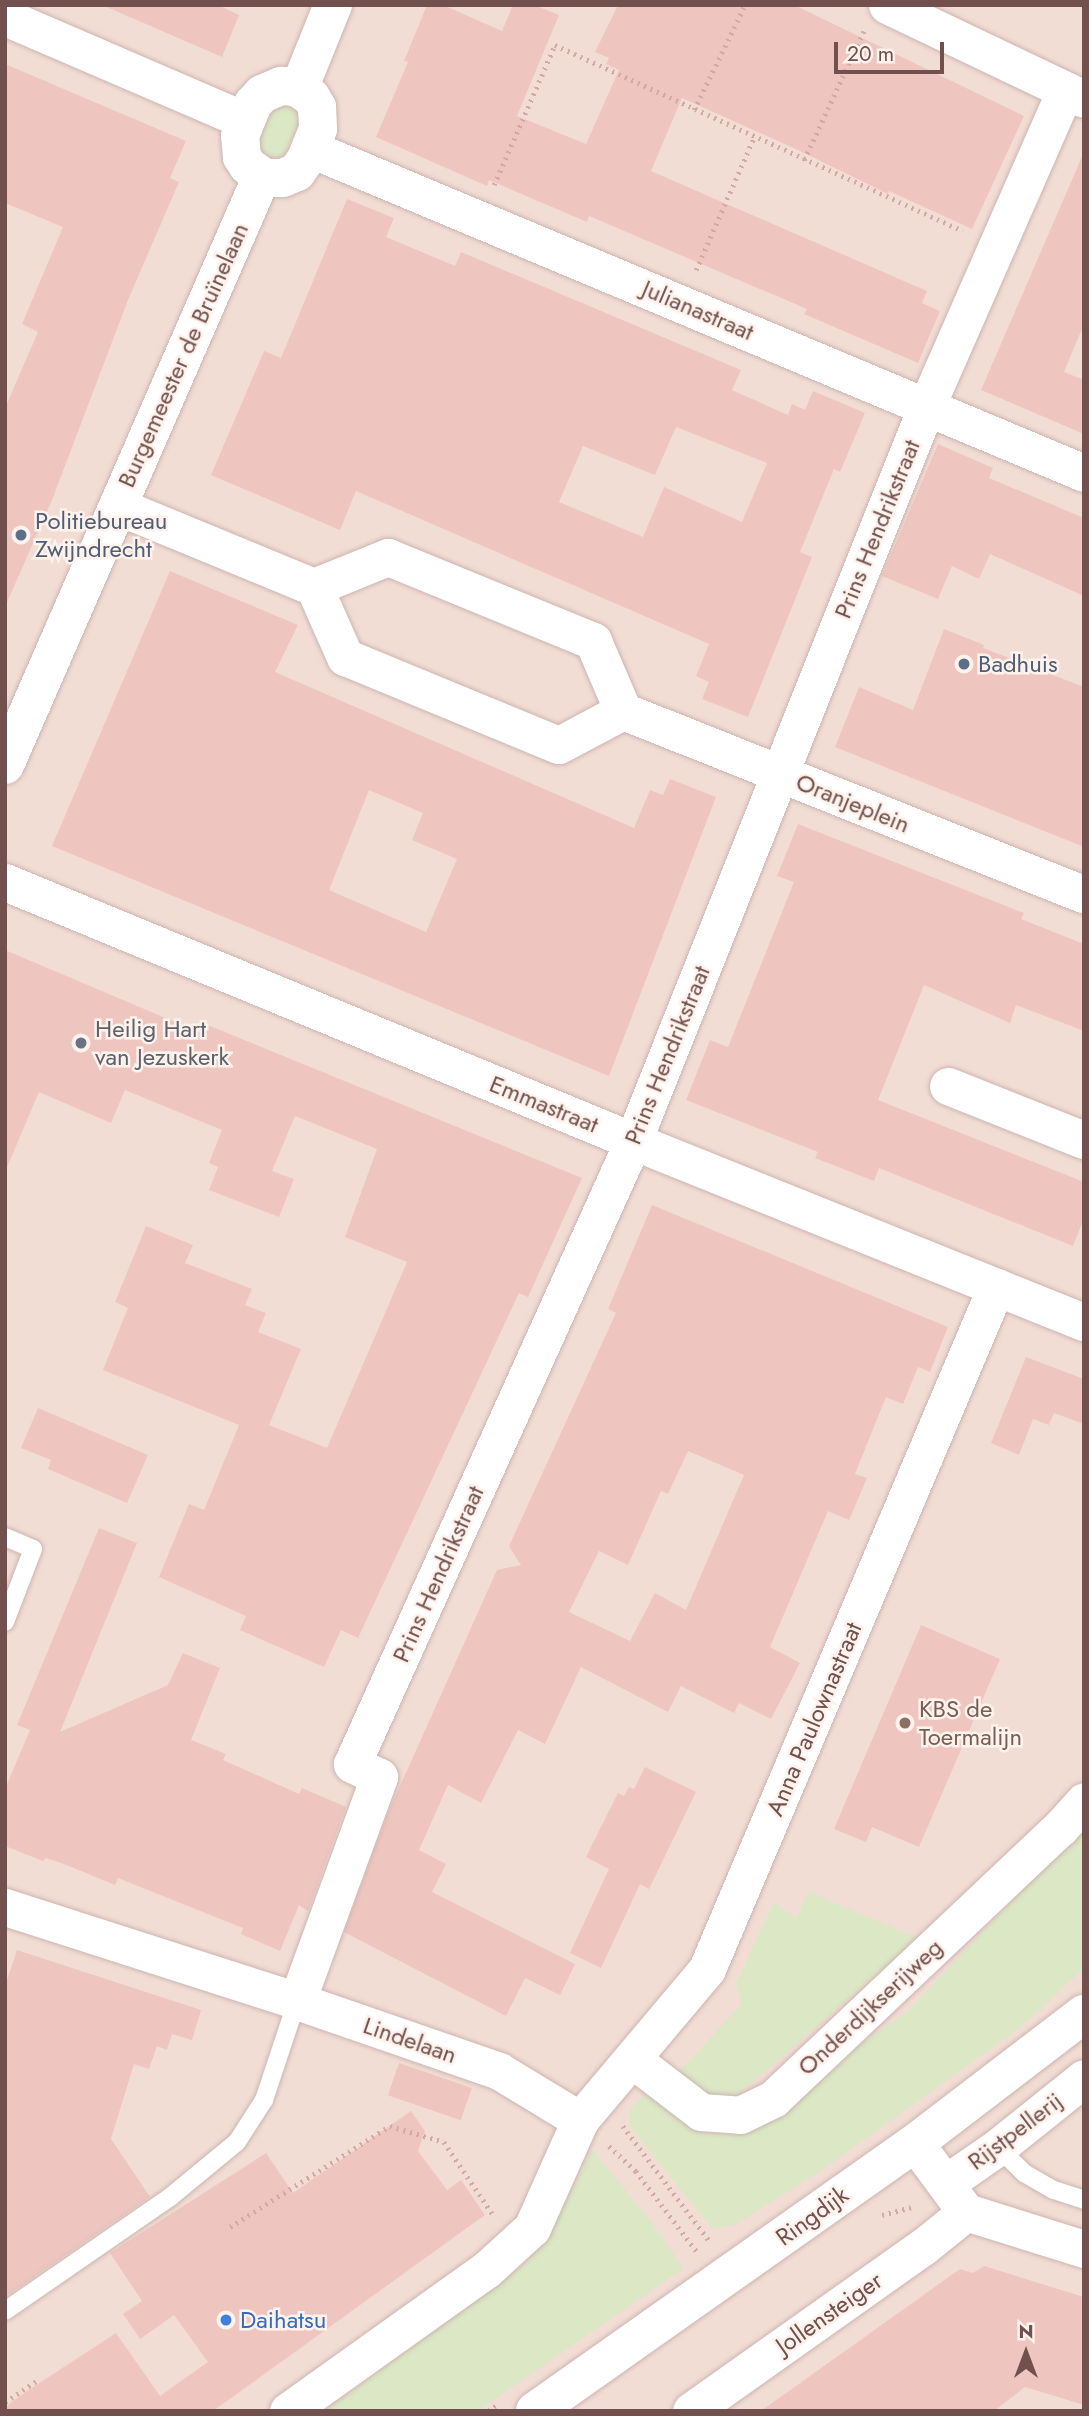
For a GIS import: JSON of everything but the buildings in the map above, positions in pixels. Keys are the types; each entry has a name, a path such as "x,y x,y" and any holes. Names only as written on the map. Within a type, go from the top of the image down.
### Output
{"street":[{"path":"299,89 333,5"},
{"path":"5,17 246,121"},
{"path":"875,18 1074,95"},
{"path":"281,86 299,89 311,97 320,118 310,149 297,172 283,178 261,176 248,166 242,157 240,136 246,121 261,94 281,86"},
{"name":"Prins Hendrikstraat","path":"298,2001 379,1777 352,1764 633,1141 927,405 1074,95"},
{"name":"Julianastraat","path":"310,149 927,405 1084,473"},
{"name":"Burgemeester de Bruïnelaan","path":"5,765 261,176"},
{"path":"117,506 314,587 345,657 559,745 623,711 593,641 388,557 314,587"},
{"name":"Oranjeplein","path":"623,711 1084,894"},
{"name":"Emmastraat","path":"5,882 633,1141 1084,1322"},
{"path":"947,1086 1084,1140"},
{"name":"Anna Paulownastraat","path":"589,2107 689,1994 718,1948 996,1287"},
{"name":"Onderdijkserijweg","path":"632,2059 701,2112 740,2115 773,2099 1060,1828 1084,1801"},
{"name":"Lindelaan","path":"5,1907 298,2001 499,2071 589,2107"},
{"name":"Ringdijk","path":"535,2411 915,2143 1084,2014"},
{"name":"Rijstpellerij","path":"956,2198 998,2147 1084,2078"},
{"path":"288,2411 486,2270 532,2228 589,2107"},
{"path":"915,2143 956,2198 1084,2249"},
{"name":"Jollensteiger","path":"691,2411 923,2247 956,2198"}],"lane":[{"path":"5,1537 33,1549 5,1622"},
{"path":"5,2311 169,2198 237,2142 264,2100 298,2001"},
{"path":"998,2147 1024,2173 1054,2190 1084,2200"}],"path":[{"path":"694,110 745,5"},
{"path":"804,160 875,18"},
{"path":"489,195 555,45 964,232"},
{"path":"691,281 754,137"},
{"path":"589,2107 636,2171 727,2277"},
{"path":"589,2107 727,2277"},
{"path":"230,2227 390,2126 444,2142 513,2246"},
{"path":"5,2402 36,2381"}],"shaded area":[{"path":"5,5 1084,5 1084,2411 5,2411"}],"green space":[{"path":"287,105 297,110 299,124 284,156 270,158 263,153 259,139 270,114 278,107"},
{"path":"1084,1825 1084,1968 1023,2026 819,2172 735,2225 712,2228 629,2125 631,2109 644,2095 653,2095 692,2123 717,2132 738,2129 908,2011"},
{"path":"809,1892 919,1938 727,2105 675,2076 742,2004 736,1984 774,1902 796,1918"},
{"path":"592,2149 650,2220 684,2268 478,2411 325,2411 528,2262 576,2183"}],"place":[{"name":"Politiebureau Zwijndrecht","path":"21,535"},
{"name":"Badhuis","path":"964,664"},
{"name":"Heilig Hart van Jezuskerk","path":"81,1043"},
{"name":"KBS de Toermalijn","path":"905,1723"},
{"name":"Daihatsu","path":"226,2320"}]}
